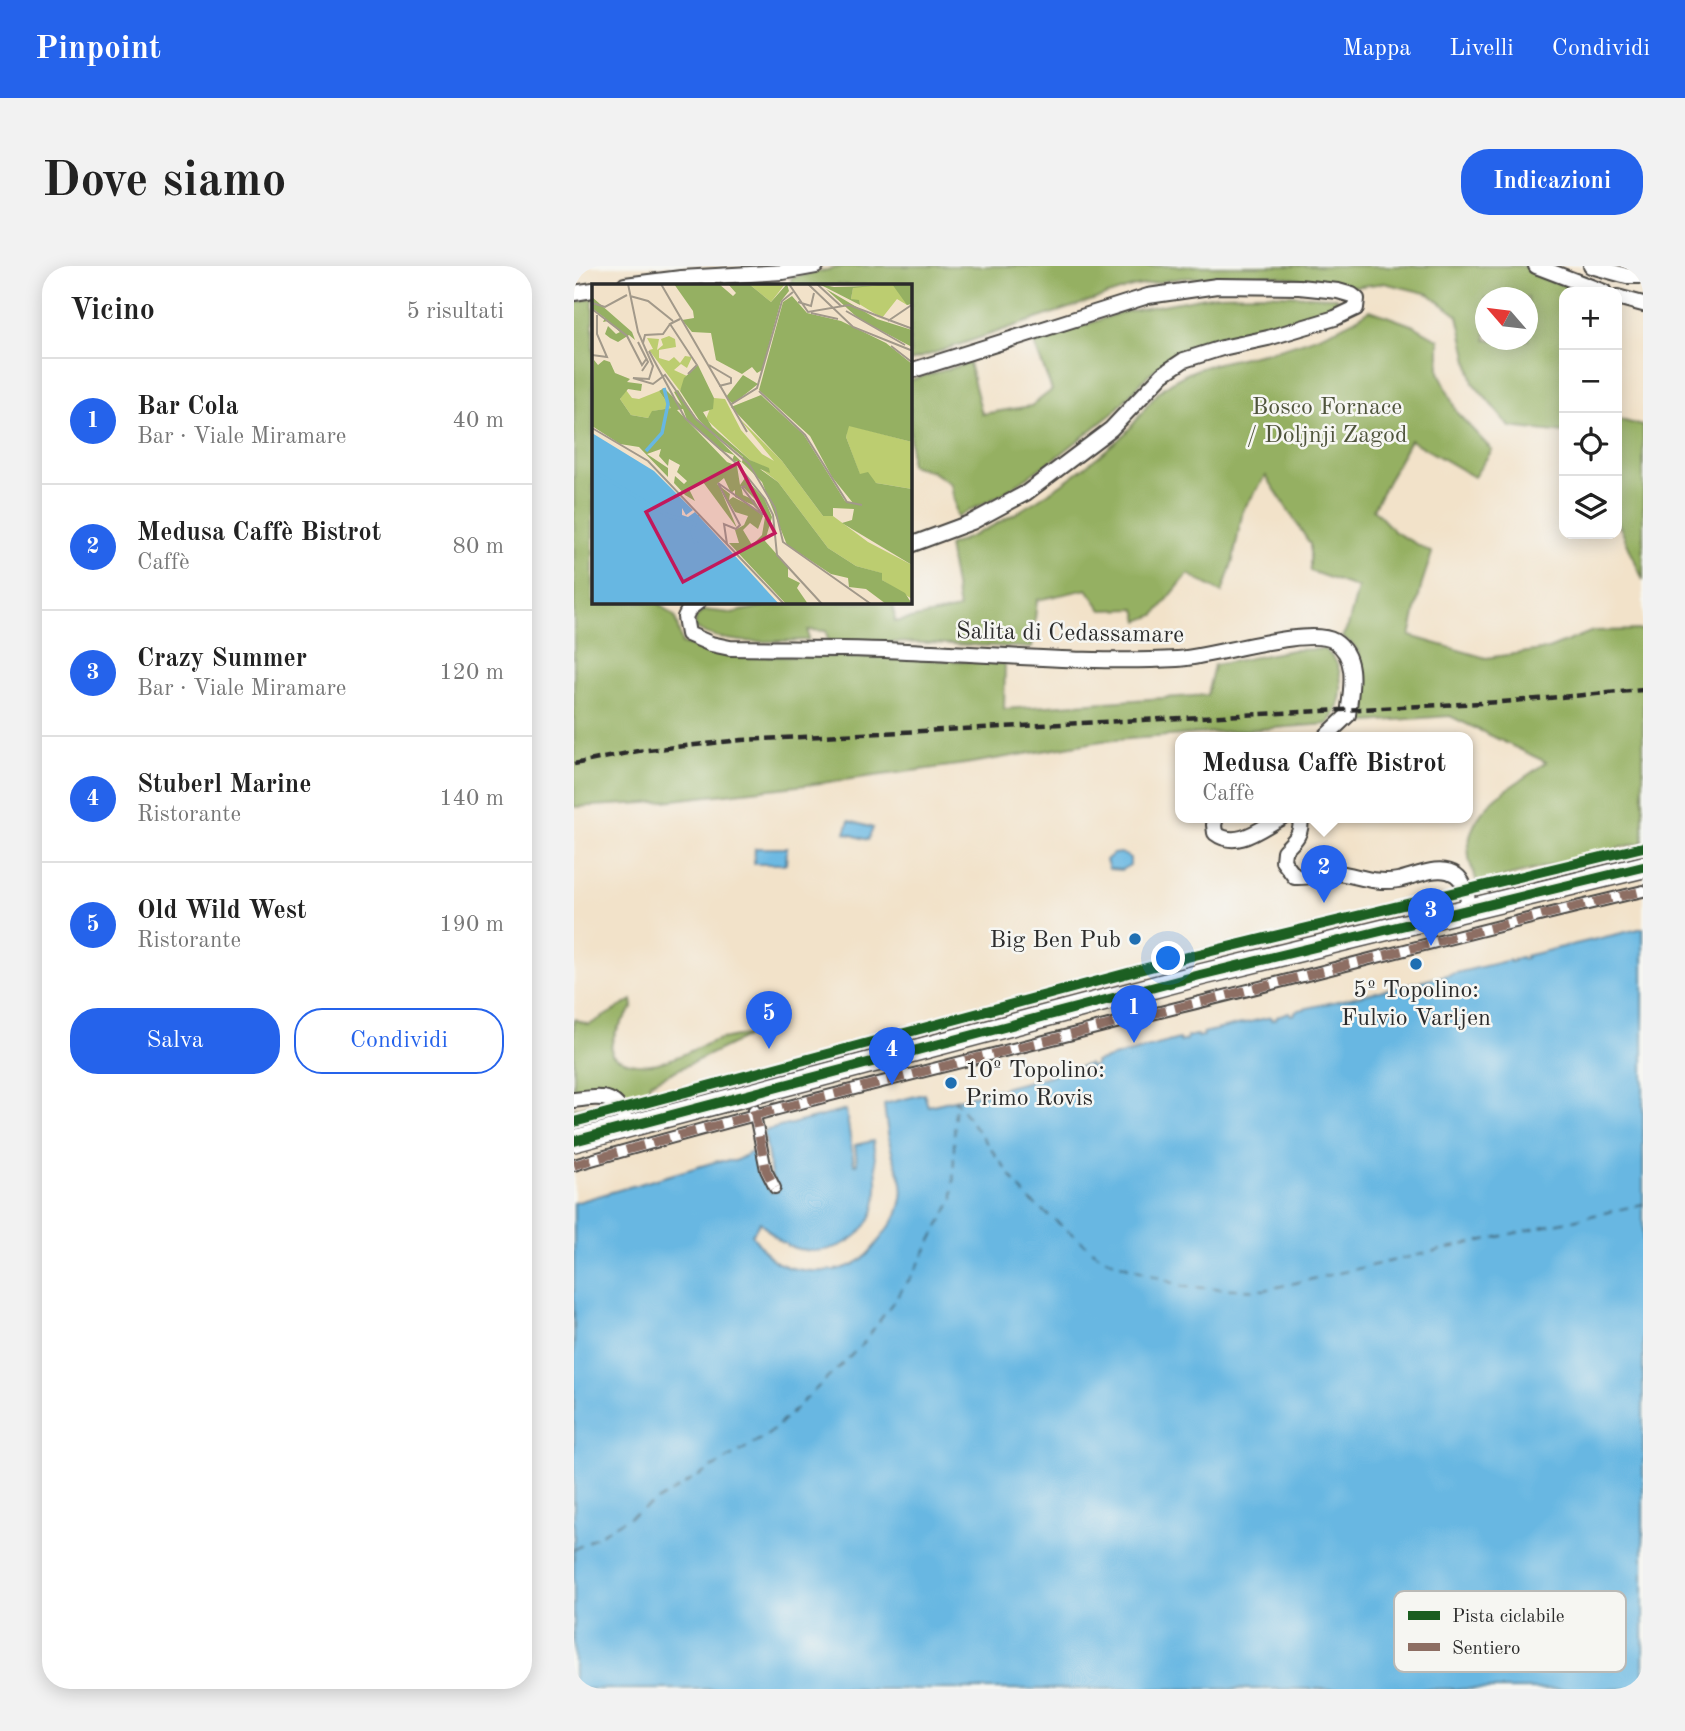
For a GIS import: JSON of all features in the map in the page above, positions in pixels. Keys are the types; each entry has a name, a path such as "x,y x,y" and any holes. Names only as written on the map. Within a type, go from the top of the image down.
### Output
{"main road":[{"path":"574,1141 1200,975 1643,867"}],"street":[{"path":"633,284 681,278 783,272 816,266"},
{"path":"1536,266 1591,287"},
{"path":"1591,266 1627,276 1643,276"},
{"path":"912,370 1148,296 1217,286 1299,287 1338,291 1357,299 1356,308 1335,318 1184,360 1163,374 1111,429 1026,493 972,522 912,544"},
{"path":"574,293 592,289"},
{"path":"1622,298 1643,304"},
{"name":"Salita di Cedassamare","path":"695,604 685,617 688,634 711,644 730,648 906,651 1056,660 1128,661 1207,656 1284,639 1317,637 1333,640 1344,649 1351,660 1351,688 1348,715 1330,732"},
{"path":"1214,823 1215,833 1223,839 1233,841 1271,823"},
{"path":"1301,823 1299,834 1284,850 1283,861 1295,877 1307,878 1338,873 1377,882 1446,871 1458,876 1463,882 1470,909"},
{"path":"574,1165 755,1112 1336,964 1643,891"},
{"path":"574,1100 597,1097 612,1101 622,1108 628,1127"},
{"path":"755,1112 766,1170 775,1188"}],"green space":[{"name":"Bosco Fornace / Doljnji Zagod","path":"844,266 1524,266 1569,287 1559,287 1559,432 1510,427 1473,383 1458,316 1429,294 1384,283 1355,287 1270,275 1181,278 1132,287 912,360 912,284 792,284 791,278"},
{"name":"Bosco Fornace / Doljnji Zagod","path":"1260,294 1333,297 1341,300 1337,307 1220,339 1174,356 1149,374 1113,413 1061,454 1001,495 957,517 951,484 931,471 912,466 912,379 969,363 982,414 1031,406 1052,390 1034,343 1119,313 1216,295"},
{"path":"592,298 592,604 659,604 675,617 682,644 727,653 882,657 1005,664 1004,709 1207,695 1214,665 1292,650 1324,649 1337,663 1341,681 1339,704 1333,718 1328,724 1222,732 1175,732 1175,736 1102,741 965,764 806,785 646,803 574,807 574,303"},
{"name":"Bosco Fornace / Doljnji Zagod","path":"1370,310 1414,326 1439,340 1439,372 1457,413 1492,450 1474,477 1410,440 1373,509 1395,532 1432,553 1410,636 1486,658 1548,649 1593,631 1643,630 1643,842 1478,884 1469,858 1469,840 1474,825 1494,800 1546,762 1450,716 1354,723 1361,684 1361,663 1355,647 1342,637 1348,626 1358,588 1310,571 1310,544 1266,476 1243,510 1233,560 1222,593 1188,574 1155,615 1139,621 1136,609 1102,610 1087,589 1037,600 1032,648 828,641 826,631 808,630 808,640 750,642 721,638 695,628 696,617 704,610 731,613 775,604 893,604 895,622 959,609 948,546 1016,513 1081,470 1126,432 1166,386 1203,367 1297,344 1348,324"},
{"path":"1622,420 1643,426 1643,580 1622,532"},
{"path":"632,1000 633,1006 617,1029 611,1048 612,1055 626,1062 664,1062 714,1041 752,1034 650,1083 647,1094 624,1100 600,1092 574,1093 574,1019 589,1025"},
{"path":"596,1104 611,1106 574,1116 574,1108"}],"water":[{"path":"849,821 873,828 868,840 845,833"},
{"path":"755,848 787,848 786,864 754,864"},
{"path":"1121,853 1130,858 1130,865 1121,870 1109,869 1106,860 1113,854"},
{"path":"1643,928 1643,1689 574,1689 574,1203 718,1161 735,1161 756,1150 761,1172 771,1192 776,1192 764,1131 846,1110 854,1164 857,1164 855,1145 873,1141 877,1190 875,1206 862,1230 841,1245 815,1251 785,1244 760,1222 752,1235 770,1258 787,1267 809,1271 842,1268 861,1260 872,1250 894,1219 901,1203 902,1182 890,1145 884,1104 924,1094 928,1106 980,1094 981,1096 985,1091 999,1091 1079,1070 1079,1067 1089,1064 1090,1067 1095,1066 1095,1062 1179,1039 1180,1042 1187,1040 1187,1037 1203,1036 1203,1033 1271,1017 1271,1020 1276,1019 1277,1016 1289,1012 1291,1015 1295,1014 1295,1011 1405,987 1414,982 1415,985 1418,982 1526,958 1525,956"}],"ferry route":[{"path":"574,1550 769,1434 862,1345 914,1273 953,1199 955,1100 1027,1198 1101,1257 1185,1287 1264,1290 1643,1204"}],"railway":[{"path":"574,764 638,751 742,740 1501,702 1643,690"}],"marked path":[{"path":"574,1165 877,1083 1643,891"},
{"path":"754,1110 766,1170 775,1188"}],"cycle path":[{"path":"574,1122 1195,955 1643,847"},
{"path":"574,1141 1200,975 1643,867"}],"place":[{"name":"Medusa Caffè Bistrot","path":"1324,903"},
{"name":"Big Ben Pub","path":"1135,939"},
{"name":"Crazy Summer","path":"1431,946"},
{"name":"5º Topolino: Fulvio Varljen","path":"1416,964"},
{"name":"Bar Cola","path":"1134,1043"},
{"name":"Old Wild West","path":"769,1049"},
{"name":"10º Topolino: Primo Rovis","path":"951,1083"},
{"name":"Stuberl Marine","path":"892,1085"}]}
